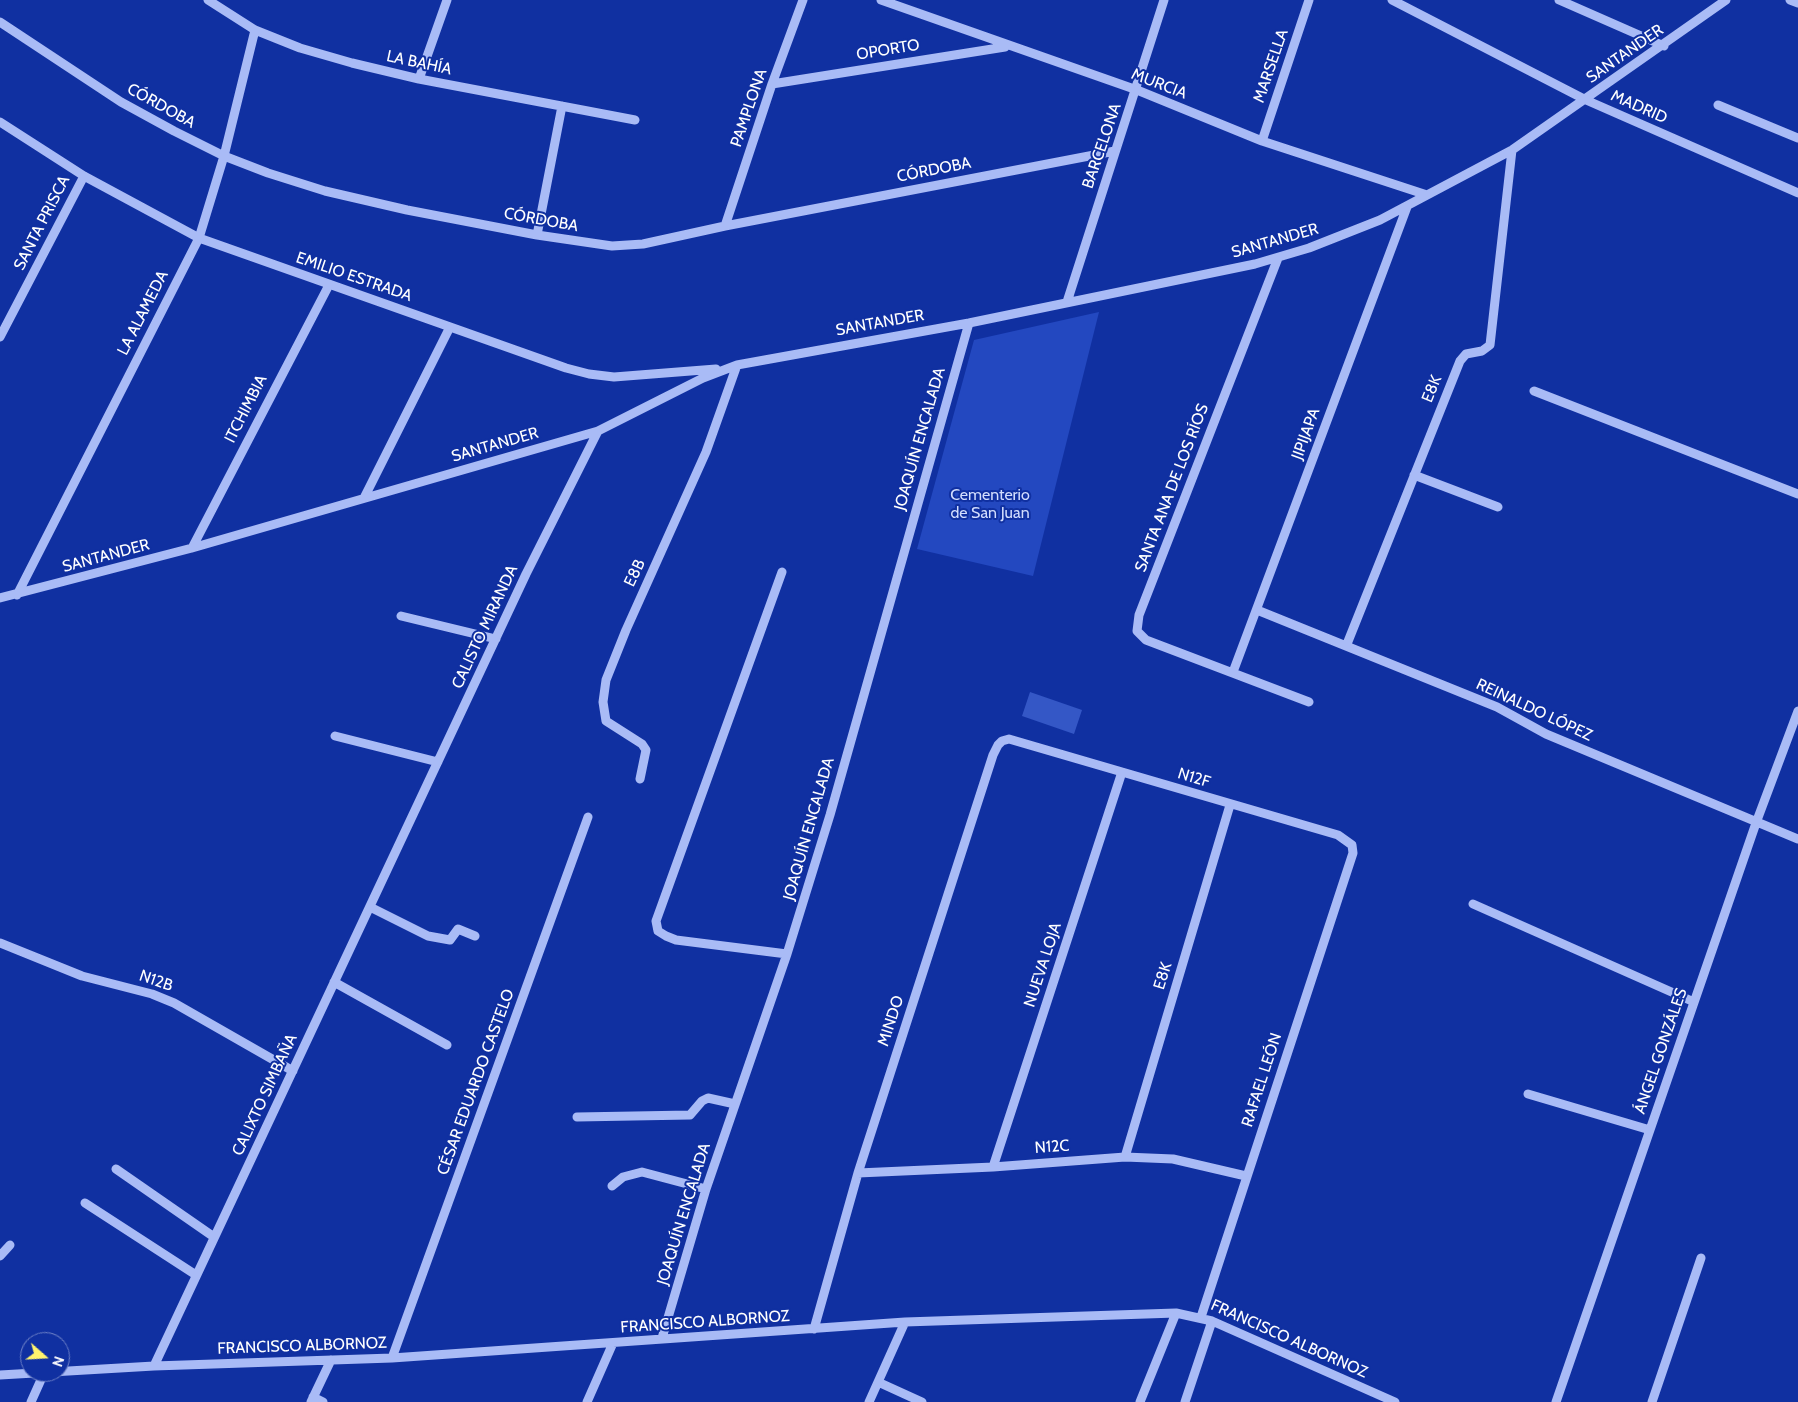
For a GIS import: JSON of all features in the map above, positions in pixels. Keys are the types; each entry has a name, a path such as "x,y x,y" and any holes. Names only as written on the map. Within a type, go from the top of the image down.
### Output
{"street":[{"name":"LA BAHÍA","path":"208,0 255,30 308,51 419,79 636,120"},
{"path":"419,79 447,0"},
{"name":"PAMPLONA","path":"725,226 772,84 804,0"},
{"name":"MURCIA","path":"881,0 1137,90 1262,141 1426,195"},
{"name":"BARCELONA","path":"1067,302 1115,151 1137,90 1164,0"},
{"name":"MARSELLA","path":"1262,141 1309,0"},
{"name":"MADRID","path":"1392,0 1586,100 1798,194"},
{"path":"1559,0 1664,46"},
{"name":"SANTANDER","path":"0,598 192,548 598,431 724,368 737,364 969,323 1278,258 1349,234 1407,207 1512,150 1664,46 1726,0"},
{"path":"1790,0 1798,3"},
{"name":"CÓRDOBA","path":"0,22 122,102 224,156 325,191 407,210 537,235 627,246 1115,151"},
{"name":"LA ALAMEDA","path":"17,595 199,238 224,156 255,30"},
{"name":"OPORTO","path":"772,84 1008,46"},
{"path":"1718,105 1798,138"},
{"path":"537,235 562,106"},
{"name":"EMILIO ESTRADA","path":"0,122 84,176 199,238 450,327 590,374 614,377 724,368"},
{"name":"E8K","path":"1347,644 1460,360 1466,354 1482,351 1490,345 1512,150"},
{"name":"SANTA PRISCA","path":"0,337 84,176"},
{"name":"JIPIJAPA","path":"1233,672 1407,207"},
{"name":"SANTA ANA DE LOS RÍOS","path":"1233,672 1146,640 1137,631 1137,624 1278,258"},
{"name":"ITCHIMBIA","path":"192,548 329,285"},
{"name":"JOAQUÍN ENCALADA","path":"662,1338 706,1189 787,954 830,815 969,323"},
{"path":"364,498 450,327"},
{"name":"E8B","path":"640,779 646,750 642,744 606,721 603,702 606,680 626,630 706,452 737,364"},
{"path":"1534,391 1798,494"},
{"name":"CALISTO MIRANDA","path":"403,836 496,639 598,431"},
{"path":"1414,475 1498,507"},
{"path":"782,572 656,921 658,930 676,940 787,954"},
{"name":"REINALDO LÓPEZ","path":"1256,610 1347,644 1497,707 1546,734 1798,839"},
{"path":"401,616 496,639"},
{"path":"1233,672 1309,702"},
{"name":"ÁNGEL GONZÁLES","path":"1556,1402 1756,823 1798,711"},
{"path":"335,736 438,762"},
{"name":"MINDO","path":"814,1329 858,1173 994,755 1002,740 1017,740"},
{"name":"N12F","path":"1017,740 1230,805 1338,835 1352,845 1352,853"},
{"name":"NUEVA LOJA","path":"993,1167 1122,772"},
{"name":"E8K","path":"1125,1156 1230,805"},
{"name":"CÉSAR EDUARDO CASTELO","path":"392,1358 588,817"},
{"name":"CALIXTO SIMBAÑA","path":"154,1366 403,836"},
{"name":"RAFAEL LEÓN","path":"1201,1316 1352,853"},
{"path":"1473,904 1694,1002"},
{"path":"370,907 415,931 434,938 450,940 458,929 475,936"},
{"name":"N12B","path":"0,943 82,976 152,994 174,1003 293,1071"},
{"path":"334,982 447,1045"},
{"path":"1528,1094 1650,1130"},
{"path":"577,1117 690,1115 702,1101 708,1098 735,1104"},
{"name":"N12C","path":"858,1173 993,1167 1125,1156 1173,1160 1246,1176"},
{"path":"116,1169 214,1237"},
{"path":"612,1186 623,1177 642,1172 706,1189"},
{"path":"85,1203 196,1275"},
{"path":"0,1256 10,1245"},
{"path":"1652,1402 1701,1258"},
{"path":"1140,1402 1176,1313"},
{"name":"FRANCISCO ALBORNOZ","path":"70,1371 154,1366 392,1358 613,1344 662,1338 905,1322 1176,1313 1201,1316 1395,1402"},
{"path":"1186,1402 1212,1321"},
{"path":"869,1402 905,1322"},
{"path":"587,1402 613,1344"},
{"path":"324,1402 312,1400 331,1360"},
{"name":"FRANCISCO ALBORNOZ","path":"0,1375 20,1374"},
{"path":"31,1402 40,1382"},
{"path":"878,1382 922,1402"}],"green space":[{"name":"Cementerio de San Juan","path":"1099,312 1033,576 917,549 974,340"}],"building":[{"path":"1030,692 1082,710 1074,734 1022,716"}]}
